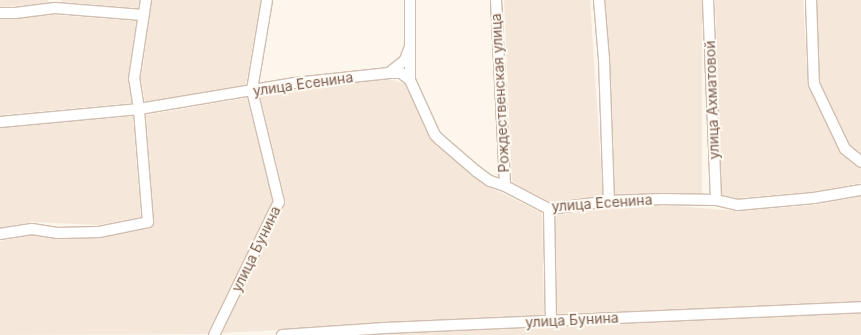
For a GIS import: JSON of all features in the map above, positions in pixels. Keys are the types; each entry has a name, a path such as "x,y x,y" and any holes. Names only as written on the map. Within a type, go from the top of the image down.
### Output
{"street":[{"path":"0,234 32,229 57,233 99,232 148,222 139,109 134,79 146,0"},
{"path":"252,90 267,0"},
{"path":"410,0 410,80"},
{"name":"Рождественская улица","path":"496,0 505,186"},
{"path":"599,0 604,59 610,201"},
{"name":"улица Ахматовой","path":"708,0 716,200"},
{"path":"811,0 814,84 845,149 861,162"},
{"path":"0,13 15,13 55,4 143,15"},
{"path":"389,73 405,60 410,47"},
{"name":"улица Есенина","path":"0,122 139,109 295,83 389,73 401,74 410,80 435,135 476,171 490,181 505,186 549,209 610,201 662,199 716,200 737,205 814,198 861,190"},
{"name":"улица Бунина","path":"214,335 279,202 252,90"},
{"path":"549,209 551,321"},
{"name":"улица Бунина","path":"282,335 861,307"}],"shaded area":[{"path":"0,0 48,0 49,3 0,7"},
{"path":"61,0 139,0 138,8 61,2"},
{"path":"152,0 261,0 246,85 145,102 141,79"},
{"path":"504,0 590,0 603,196 550,202 512,182"},
{"path":"603,0 702,0 702,195 603,195"},
{"path":"715,0 803,0 808,85 840,153 861,170 861,183 813,192 737,198 722,195"},
{"path":"816,0 861,0 861,153 850,145 820,82"},
{"path":"55,15 136,21 128,79 132,103 0,115 0,17"},
{"path":"389,79 405,84 436,145 487,186 542,213 544,315 222,333 286,202 260,96 296,90"},
{"path":"247,98 273,201 207,334 0,335 0,241 32,235 99,238 150,228 154,222 146,115"},
{"path":"133,116 141,217 99,225 32,222 0,228 0,128"},
{"path":"861,196 861,303 557,314 555,215 610,208 663,205 738,211 815,205"},
{"path":"861,313 861,335 368,335 385,334"}]}
